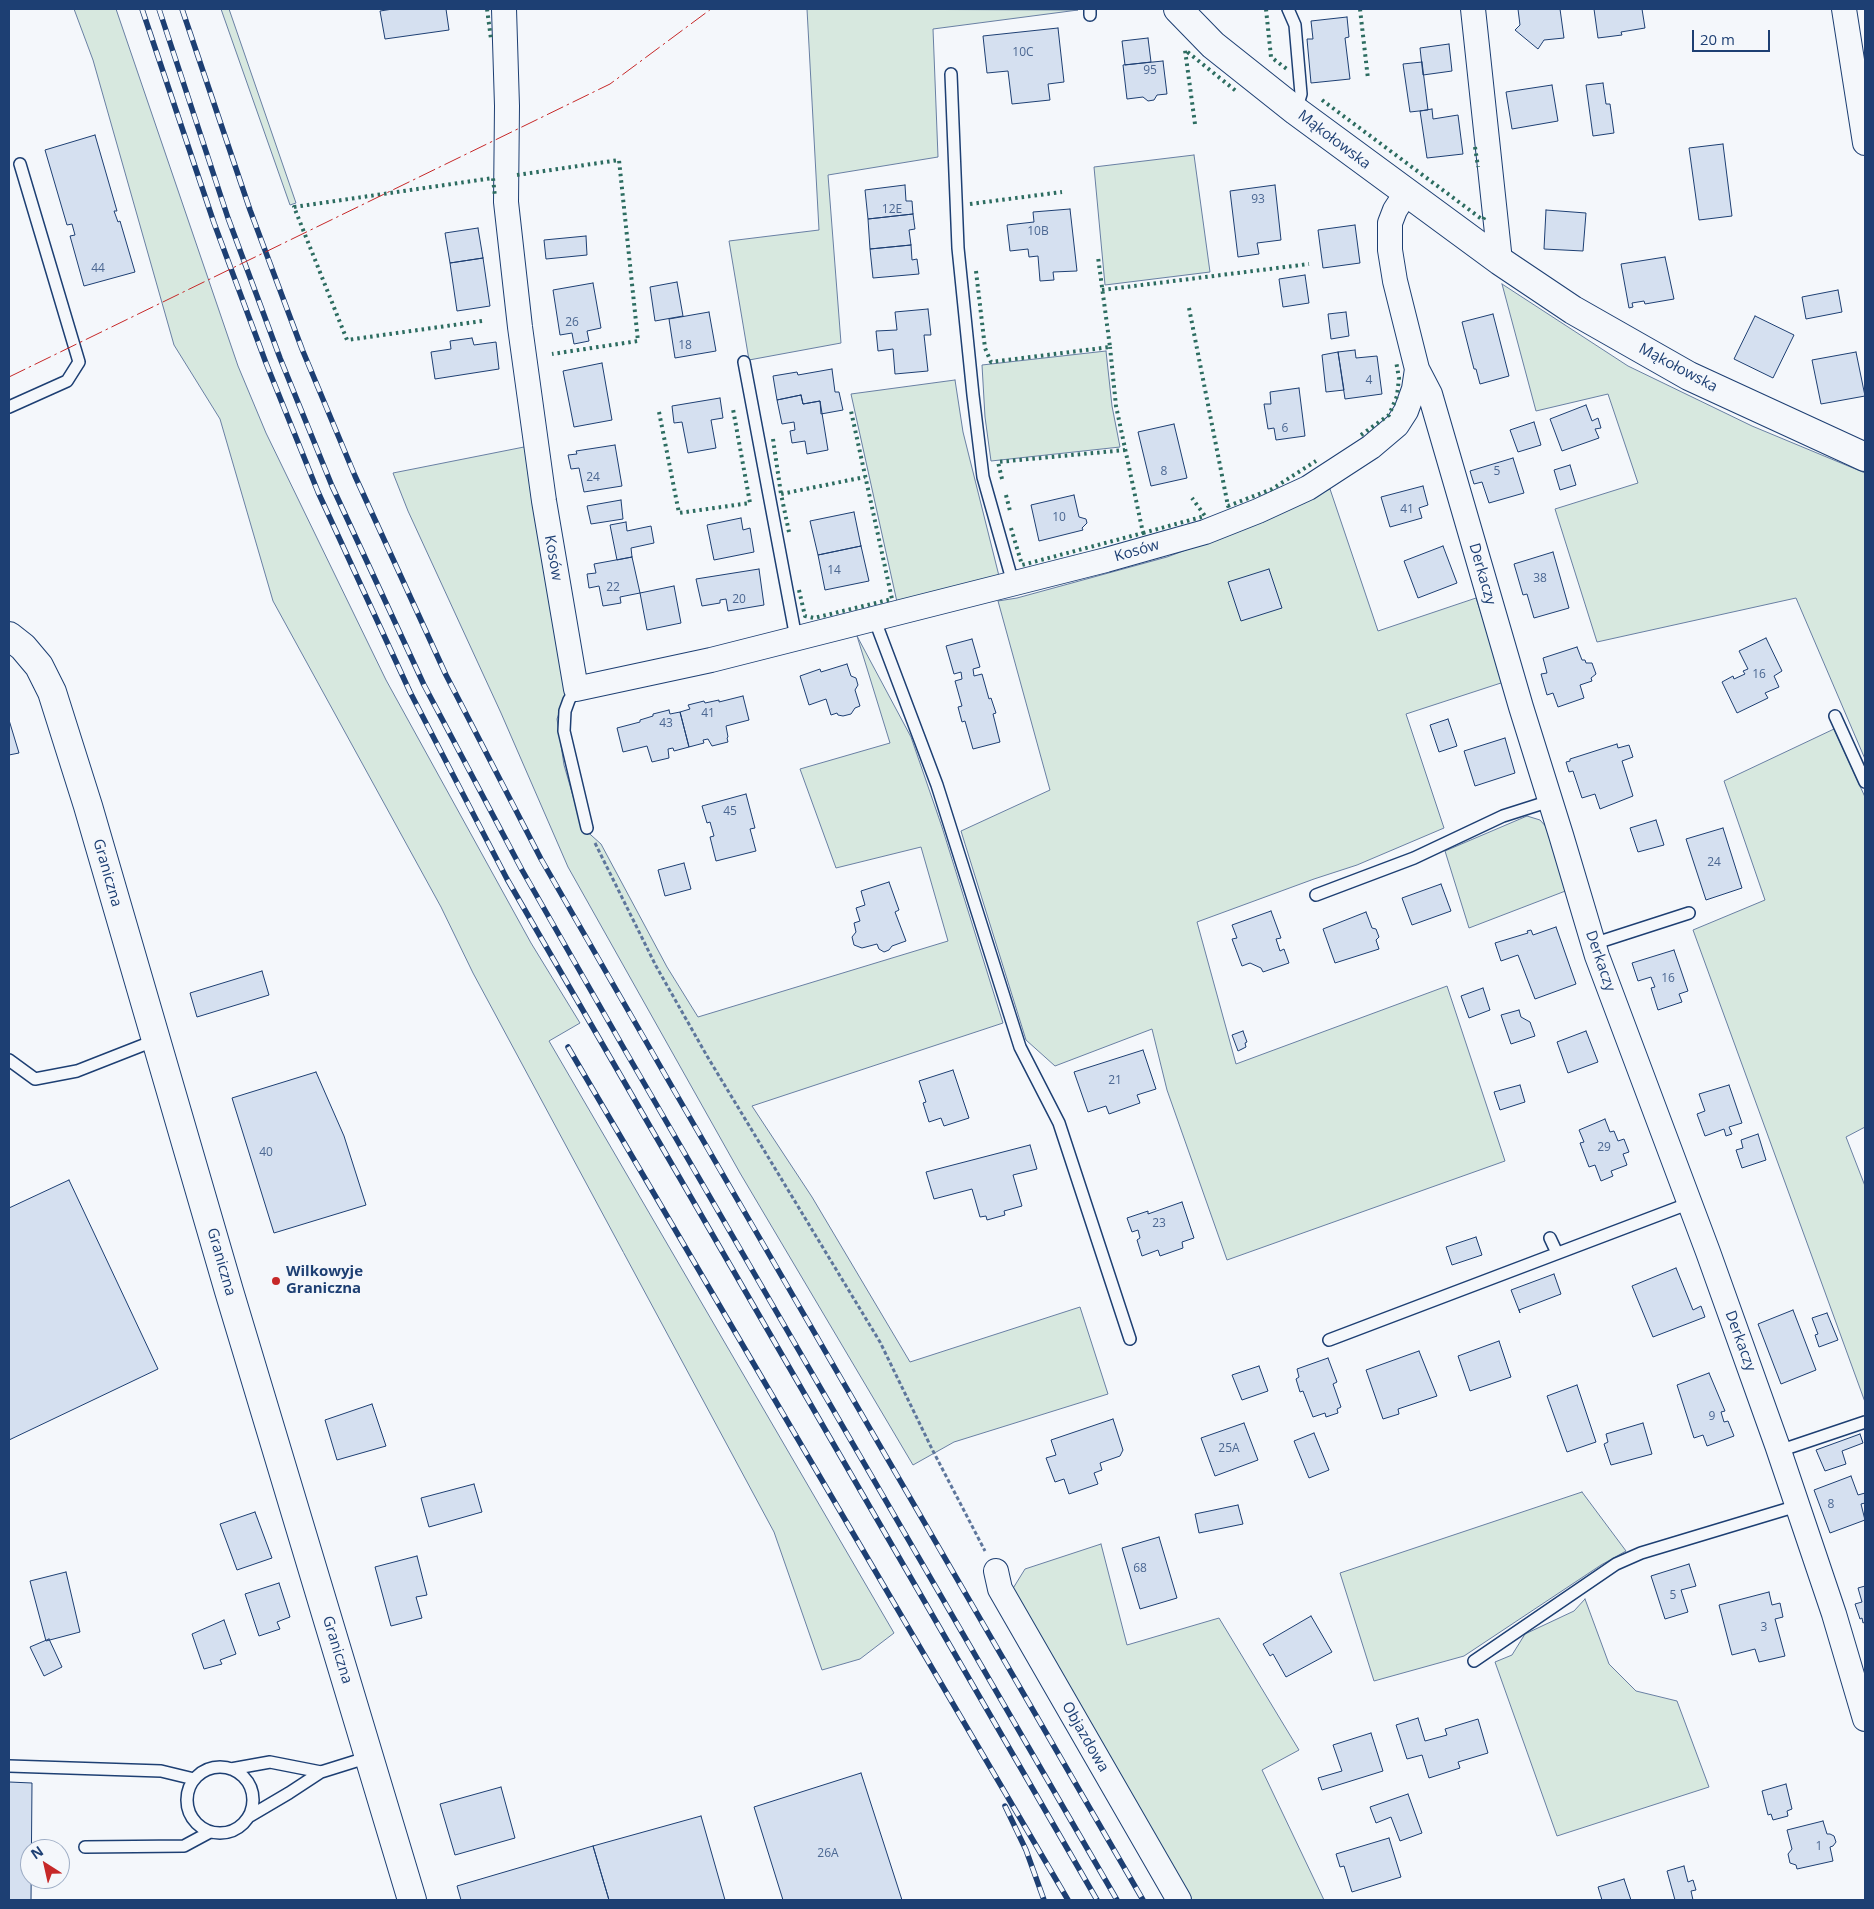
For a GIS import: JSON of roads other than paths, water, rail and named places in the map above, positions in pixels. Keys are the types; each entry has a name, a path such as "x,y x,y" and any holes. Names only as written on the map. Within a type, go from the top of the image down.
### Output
{"street":[{"name":"Kosów","path":"504,9 507,106 506,202 520,327 544,502 576,689 712,660 1106,560 1205,532 1258,511 1308,488 1372,446 1397,425 1406,411 1414,389 1417,369"},
{"name":"Mąkołowska","path":"1178,9 1214,45 1296,111 1500,261 1573,310 1689,376 1865,457"},
{"path":"1473,9 1500,261"},
{"path":"1844,9 1865,143"},
{"name":"Derkaczy","path":"1406,193 1395,210 1390,223 1390,250 1395,281 1417,369 1430,394 1501,641 1593,944 1690,1203 1779,1451 1834,1614 1865,1719"},
{"name":"Graniczna","path":"9,636 23,647 40,666 52,692 412,1900"},
{"name":"Objazdowa","path":"996,1571 1000,1589 1179,1900"}],"lane":[{"path":"1288,9 1296,26 1301,84 1301,94 1296,111"},
{"path":"951,74 958,248 973,395 983,477 1013,583"},
{"path":"9,407 67,381 79,362 20,164"},
{"path":"744,362 796,638"},
{"path":"874,618 937,785 1020,1048 1059,1124 1130,1339"},
{"path":"576,689 565,711 564,731 587,828"},
{"path":"1835,716 1865,782"},
{"path":"1316,896 1414,858 1503,816 1550,801"},
{"path":"1593,944 1689,913"},
{"path":"9,1060 35,1079 77,1071 156,1040"},
{"path":"1329,1340 1690,1203"},
{"path":"1550,1238 1557,1253"},
{"path":"1779,1451 1865,1422"},
{"path":"1474,1661 1616,1564 1641,1553 1797,1506"},
{"path":"250,1816 253,1804 248,1782 231,1769 211,1768 201,1772 188,1788 187,1808 192,1819 200,1827 210,1832 221,1834 233,1831 250,1816 321,1772 369,1757"},
{"path":"231,1769 270,1762 321,1772"},
{"path":"9,1766 161,1771 194,1779"},
{"path":"85,1847 184,1846 210,1832"}],"railway":[{"path":"142,9 214,223 266,363 318,492 410,692 507,879 1097,1900"},
{"path":"159,9 228,218 280,358 332,486 424,685 522,870 1117,1900"},
{"path":"182,9 250,210 302,349 355,476 446,675 541,859 1143,1900"},
{"path":"568,1047 1068,1900"},
{"path":"1005,1806 1026,1850 1044,1900"}],"place":[{"name":"Wilkowyje Graniczna","path":"276,1281"}]}
